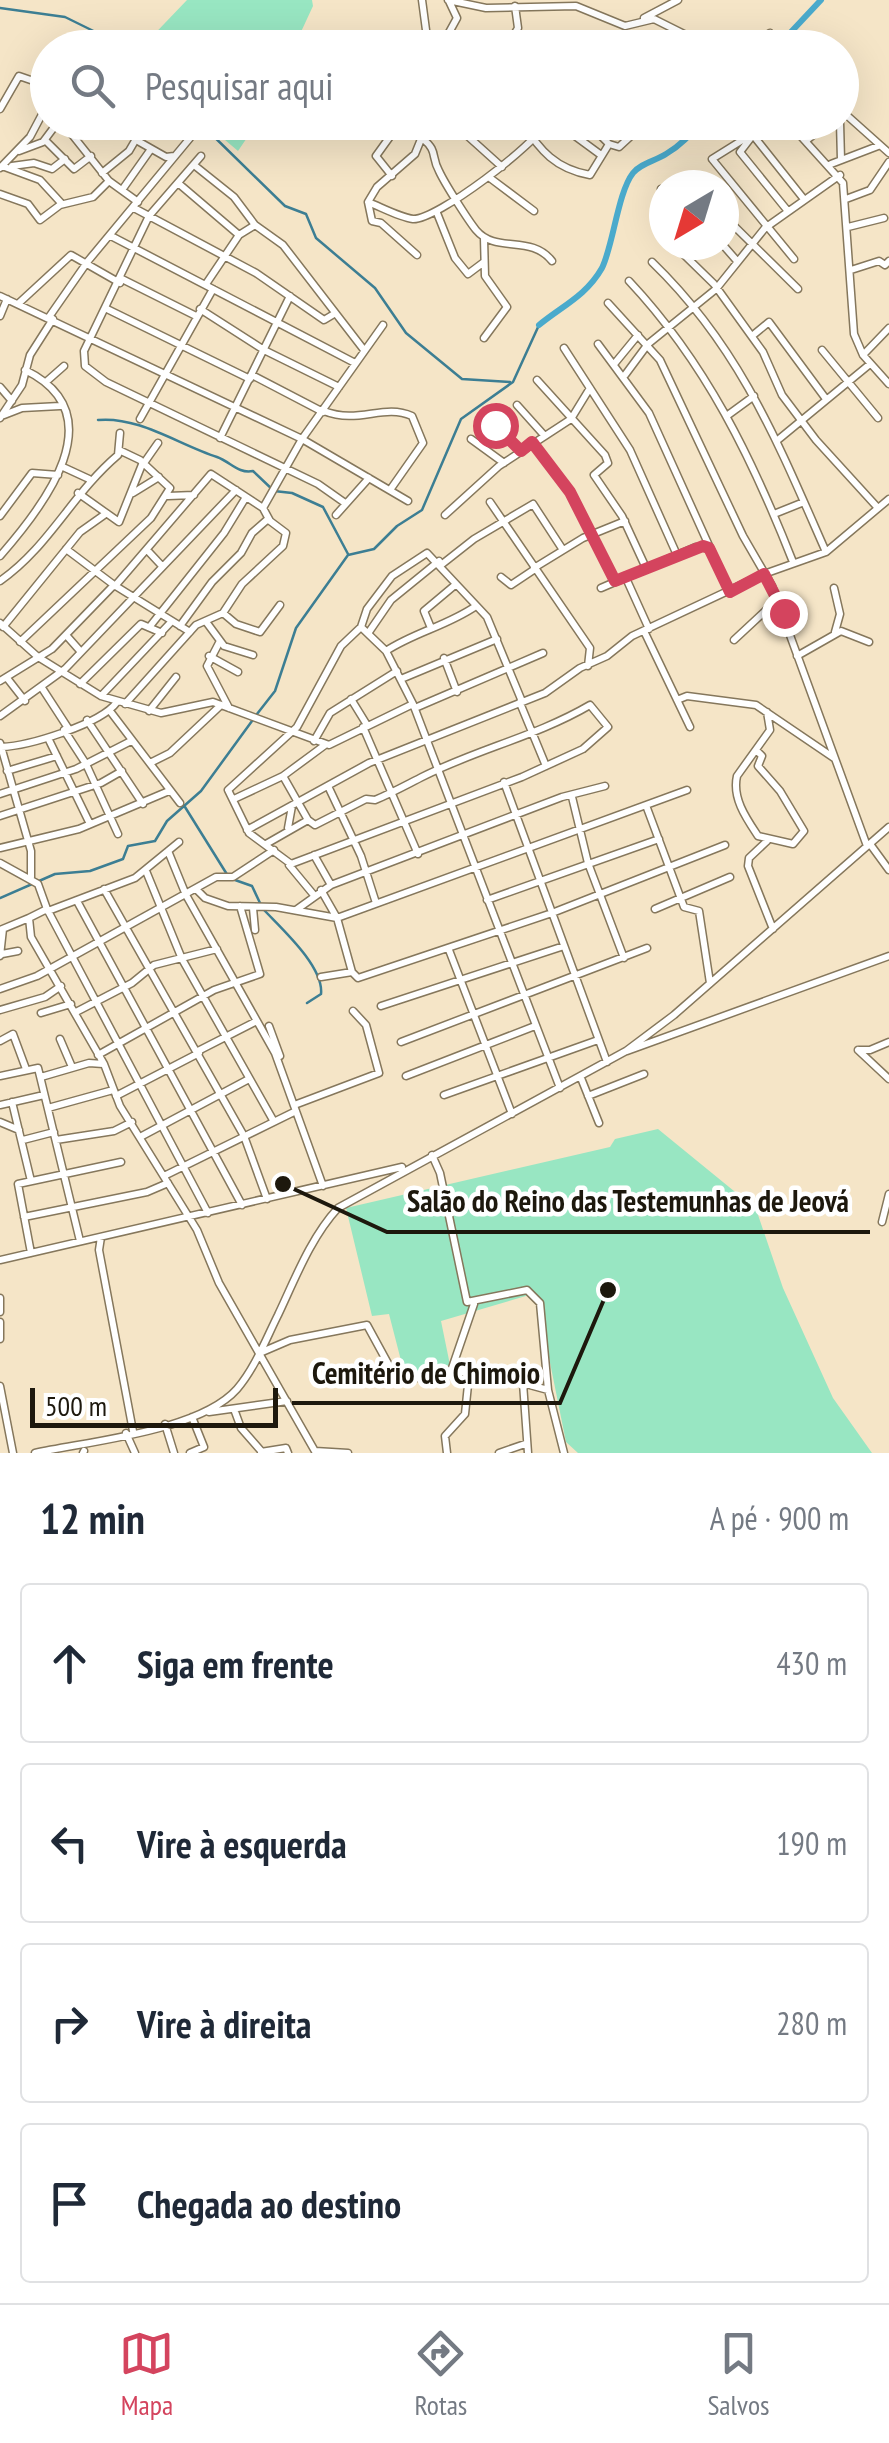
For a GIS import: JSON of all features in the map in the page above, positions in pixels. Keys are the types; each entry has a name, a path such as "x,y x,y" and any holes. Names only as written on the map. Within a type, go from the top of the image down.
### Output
{"street":[{"path":"422,0 424,30"},
{"path":"449,0 456,21 450,30"},
{"path":"449,0 486,8 521,4 576,6 618,25 643,18 678,0"},
{"path":"576,6 585,0"},
{"path":"515,30 521,4"},
{"path":"643,18 681,30"},
{"path":"0,109 19,76 30,80"},
{"path":"859,128 889,153"},
{"path":"2,167 30,131"},
{"path":"17,152 45,140 74,169 91,156"},
{"path":"76,140 102,173 149,216 224,256 325,320 334,314"},
{"path":"102,173 136,140 166,157 175,155"},
{"path":"1,417 51,318 88,261 188,140"},
{"path":"388,140 376,156 392,176"},
{"path":"368,202 422,140"},
{"path":"424,140 436,150 435,163 484,237 485,276 507,307 484,338"},
{"path":"472,140 502,167"},
{"path":"368,202 413,218 437,212 456,196 490,178 533,140 548,159 590,176 609,144"},
{"path":"581,140 601,155"},
{"path":"604,140 619,147 627,140"},
{"path":"742,140 712,158 794,258"},
{"path":"749,140 741,154 787,210"},
{"path":"757,140 804,198"},
{"path":"807,140 840,175 846,199 854,334 863,355 889,384"},
{"path":"841,140 842,160"},
{"path":"831,164 878,146"},
{"path":"122,190 151,148"},
{"path":"200,156 149,216 83,355 88,371 345,503"},
{"path":"2,167 34,163 52,170 64,158"},
{"path":"846,199 870,190 889,162"},
{"path":"194,165 234,197 255,225 283,244 364,350"},
{"path":"2,167 40,180 62,204"},
{"path":"739,258 768,225 840,175"},
{"path":"490,178 534,211"},
{"path":"0,194 28,204 40,220 62,204 93,197 110,181"},
{"path":"178,183 239,234"},
{"path":"368,202 372,221 381,223 417,255"},
{"path":"437,212 455,258 468,274 484,262"},
{"path":"848,227 884,218"},
{"path":"140,418 198,313 224,256 239,234 255,225"},
{"path":"739,232 798,289"},
{"path":"112,236 355,364"},
{"path":"484,237 536,246 552,261"},
{"path":"18,304 63,260 74,255 339,386"},
{"path":"689,260 716,288 766,356 782,395 878,508"},
{"path":"625,375 648,344 696,307 737,260"},
{"path":"850,270 889,261"},
{"path":"652,262 696,307 754,396 779,439 826,552"},
{"path":"629,281 671,326 728,415 793,562"},
{"path":"220,438 292,298 314,286"},
{"path":"0,316 4,298 51,318 302,439 408,501"},
{"path":"608,304 648,344 707,452 778,599 796,657 868,845 889,870"},
{"path":"107,309 323,411 346,419 398,412 412,416 423,443 390,490"},
{"path":"752,336 769,322 826,399"},
{"path":"263,508 302,439 383,325"},
{"path":"863,355 889,328"},
{"path":"615,363 638,336"},
{"path":"598,344 625,375 667,450 730,592"},
{"path":"564,348 630,450 678,555"},
{"path":"822,350 878,418"},
{"path":"779,439 870,364"},
{"path":"48,381 64,366"},
{"path":"0,556 37,511 63,467 70,428 48,381 26,370"},
{"path":"538,380 608,460 594,475 625,521 646,568"},
{"path":"0,387 12,401"},
{"path":"445,515 504,463 573,416 590,388"},
{"path":"728,415 754,396"},
{"path":"1,417 25,407 61,406"},
{"path":"516,406 543,434"},
{"path":"495,425 521,451"},
{"path":"0,581 21,566 62,522 89,478 119,450 120,432"},
{"path":"471,439 504,463"},
{"path":"532,442 594,534 615,581"},
{"path":"78,493 104,515 120,522 143,463 158,443"},
{"path":"20,642 167,496 170,488 159,477 119,450"},
{"path":"63,467 89,478"},
{"path":"0,516 32,473 58,475"},
{"path":"25,701 3,679 66,636 148,551 211,474 263,508 268,520 286,533 285,542 238,588 222,612 207,623 198,623 121,703 48,739 0,746 31,850 30,877"},
{"path":"132,494 159,477"},
{"path":"336,515 369,478"},
{"path":"0,716 62,672 236,490"},
{"path":"167,496 194,495"},
{"path":"151,625 224,533 246,496"},
{"path":"247,830 379,760 521,699 545,693 646,630 764,574 826,552 889,499"},
{"path":"490,502 508,522 534,569 590,648 588,666"},
{"path":"774,514 804,502"},
{"path":"369,632 392,600 440,563 535,505 563,550"},
{"path":"104,515 84,528 2,625 38,657 102,696 149,712 167,713 206,702 225,706 325,745"},
{"path":"180,626 212,582 246,547 252,533 268,520"},
{"path":"501,577 511,585 563,550 625,521"},
{"path":"601,588 700,546 709,548"},
{"path":"66,549 114,586 190,632"},
{"path":"148,551 162,566"},
{"path":"546,766 487,616 428,552 395,572 366,609 361,627 346,639 292,732 228,790 247,830 289,864 338,918 352,972 358,978 552,913 725,844"},
{"path":"626,576 690,727"},
{"path":"431,628 424,612 455,584"},
{"path":"834,588 840,614 835,633"},
{"path":"734,640 778,599"},
{"path":"222,612 236,624 260,632 280,605"},
{"path":"386,652 412,634 476,606"},
{"path":"102,696 172,621"},
{"path":"207,623 229,649 254,655"},
{"path":"80,684 141,624 151,625 162,633"},
{"path":"361,627 386,652 429,739 560,1088"},
{"path":"796,657 835,633 849,632 869,642"},
{"path":"66,636 82,652"},
{"path":"314,740 330,713 351,699 399,675 497,638"},
{"path":"220,641 207,666 225,706"},
{"path":"234,799 283,776 325,745 507,671 543,652"},
{"path":"209,656 238,672"},
{"path":"444,658 457,692"},
{"path":"149,712 176,677"},
{"path":"42,688 86,764 118,834"},
{"path":"677,700 687,696 752,704 835,758"},
{"path":"351,699 418,854"},
{"path":"283,776 296,804 315,824 439,770 533,735 590,705 608,725 598,739 546,766 354,844 289,864"},
{"path":"150,763 170,753 225,706"},
{"path":"110,711 180,804"},
{"path":"756,750 762,756 758,766 780,791 804,831 797,842 788,846 758,836 740,808 734,783 756,750 770,730 767,712"},
{"path":"87,720 143,804"},
{"path":"48,739 90,824"},
{"path":"0,794 86,764 130,741"},
{"path":"6,771 57,756"},
{"path":"0,816 94,785 122,771"},
{"path":"504,782 607,1062"},
{"path":"328,786 376,903"},
{"path":"295,911 330,884 605,786"},
{"path":"0,848 108,818 170,790"},
{"path":"196,889 208,900 338,918 647,808 687,790"},
{"path":"572,797 588,863 624,958"},
{"path":"288,828 296,804"},
{"path":"647,808 684,908 700,911 710,983"},
{"path":"266,844 308,820"},
{"path":"206,1412 234,1392 262,1350 332,1214 354,1196 626,1051 889,828"},
{"path":"488,900 659,839"},
{"path":"767,841 749,858 748,866 773,929"},
{"path":"18,951 1,955 2,930 146,871 179,842"},
{"path":"0,989 50,970 223,874 233,877 274,850"},
{"path":"168,851 186,895 275,1054 296,1107"},
{"path":"314,855 330,884"},
{"path":"0,863 38,884 47,910 208,1213"},
{"path":"146,871 182,958 273,1120"},
{"path":"655,909 723,884 730,876"},
{"path":"104,889 244,1136 266,1199"},
{"path":"77,901 242,1205"},
{"path":"98,1054 176,1010 260,972 248,945 240,906"},
{"path":"253,908 255,930"},
{"path":"28,928 29,918"},
{"path":"19,923 28,928 61,986 104,1064 115,1093 186,1218 197,1230 250,1340 262,1350 316,1452 348,1452"},
{"path":"381,1006 564,946"},
{"path":"401,1042 647,948"},
{"path":"76,1013 152,968 218,949"},
{"path":"449,950 512,1114"},
{"path":"626,1051 644,1048 889,956"},
{"path":"321,978 352,972"},
{"path":"0,1010 44,997 61,986"},
{"path":"41,1012 71,1004"},
{"path":"24,1216 147,1192 183,1167 296,1107 379,1073 366,1025 353,1011"},
{"path":"48,1108 140,1084 256,1022"},
{"path":"269,1026 323,1185"},
{"path":"406,1076 535,1026"},
{"path":"0,1041 14,1034 26,1068"},
{"path":"60,1039 72,1068"},
{"path":"444,1096 599,1040"},
{"path":"889,1042 858,1050 889,1079"},
{"path":"41,1076 104,1064"},
{"path":"0,1076 36,1067 41,1076 80,1241"},
{"path":"588,1096 644,1074"},
{"path":"581,1077 599,1123"},
{"path":"142,1136 248,1079"},
{"path":"0,1105 44,1094"},
{"path":"12,1102 31,1181"},
{"path":"0,1122 20,1131"},
{"path":"23,1140 114,1131 132,1122"},
{"path":"432,1156 468,1302 474,1304 528,1290 536,1296 548,1390 564,1453"},
{"path":"31,1252 17,1186 121,1162"},
{"path":"0,1260 413,1164"},
{"path":"882,1222 889,1194"},
{"path":"101,1236 99,1250 135,1453"},
{"path":"0,1298 0,1312"},
{"path":"451,1371 474,1304"},
{"path":"0,1322 0,1339"},
{"path":"262,1350 290,1340 367,1325 373,1329 396,1380 419,1380 451,1371 548,1390"},
{"path":"447,1453 445,1436 466,1411 469,1375"},
{"path":"499,1453 526,1449 523,1383"},
{"path":"0,1386 14,1453"},
{"path":"35,1453 84,1450 129,1432 206,1412 287,1401"},
{"path":"234,1409 241,1428 261,1452 286,1448 288,1453"},
{"path":"190,1453 204,1447 192,1417"},
{"path":"165,1424 174,1453"}],"green space":[{"path":"187,0 312,0 302,30 158,30"},
{"path":"225,140 245,140 238,151"},
{"path":"658,1129 756,1209 783,1288 833,1398 872,1453 578,1453 566,1442 536,1293 441,1321 450,1365 405,1376 389,1314 372,1316 346,1208 610,1147 615,1139"}],"waterway":[{"path":"793,30 821,0"},
{"path":"0,8 65,17 91,30"},
{"path":"217,140 285,206 306,214 316,238 375,288 406,333 462,379 510,382"},
{"path":"539,325 596,278 633,173 684,140"},
{"path":"257,714 275,691 296,628 348,555 374,549 397,526 422,510 461,419 513,382 539,325"},
{"path":"98,420 129,422 159,432 239,469 253,471 274,491 292,493 323,507 348,554"},
{"path":"0,898 55,874 90,871 123,859 128,846 155,841 167,821 201,791 252,721"},
{"path":"185,807 228,876"},
{"path":"235,880 252,886 260,903"},
{"path":"264,910 301,949 316,972 321,994 307,1003"}],"place":[{"name":"Salão do Reino das Testemunhas de Jeová","path":"283,1184"},
{"name":"Cemitério de Chimoio","path":"608,1290"}],"route":[{"path":"495,425 521,451 532,442 594,534 615,581 703,546 709,548 730,592 764,574 784,613"}]}
